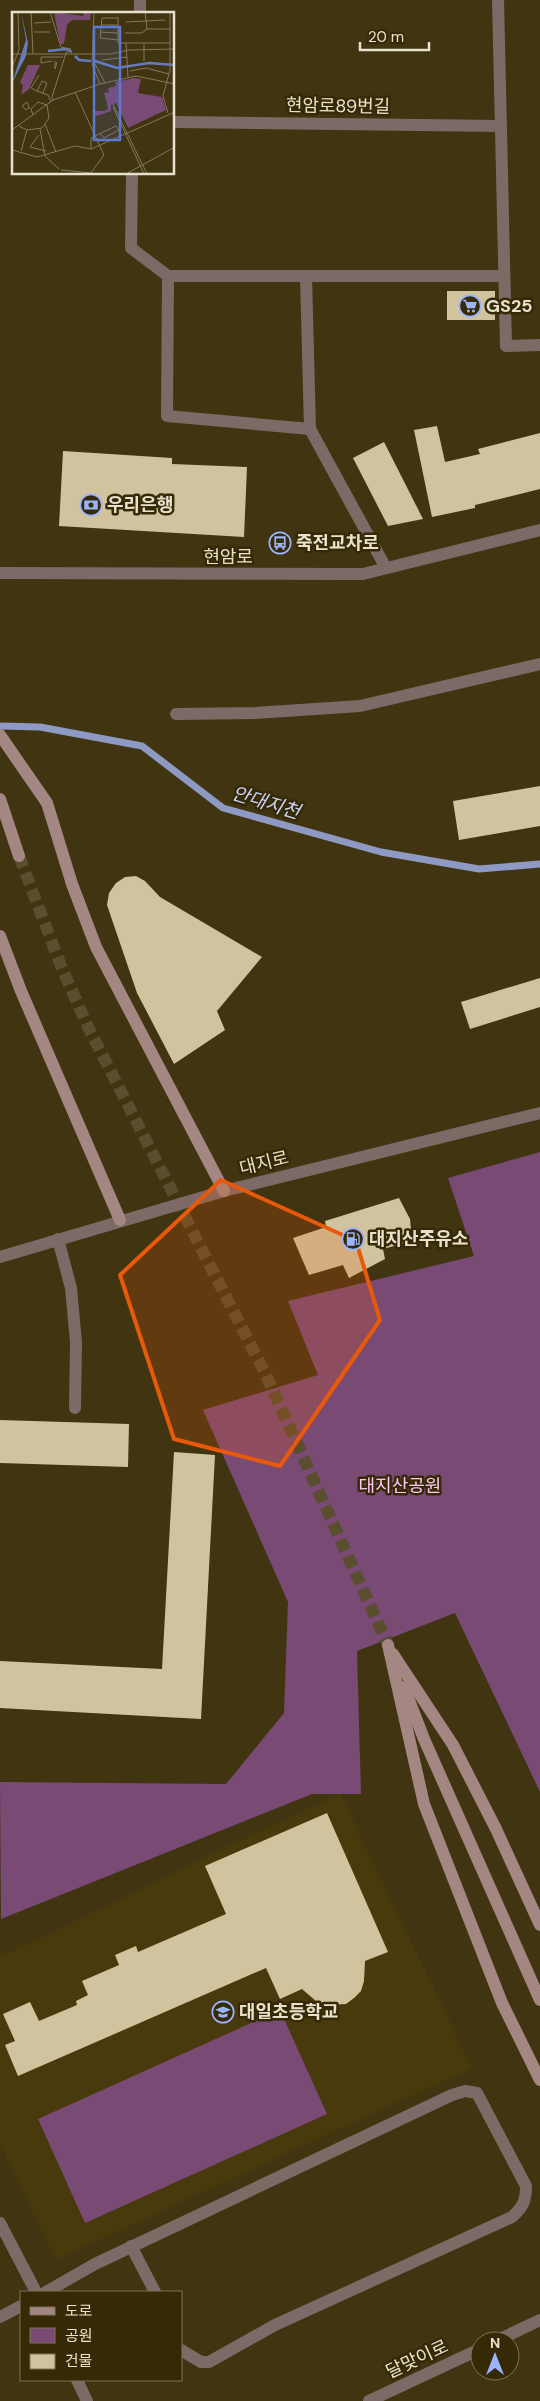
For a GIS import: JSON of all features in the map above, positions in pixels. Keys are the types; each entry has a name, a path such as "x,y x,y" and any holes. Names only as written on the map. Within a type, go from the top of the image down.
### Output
{"main road":[{"path":"0,735 47,803 72,884 96,946 224,1191"},
{"path":"1,802 19,856"},
{"path":"0,936 25,1000 120,1220"},
{"path":"388,1645 453,1744 496,1829 540,1925"},
{"path":"388,1645 424,1739 540,2000"},
{"path":"388,1645 424,1804 502,2003 540,2080"}],"street":[{"path":"498,0 506,346 540,345"},
{"name":"현암로89번길","path":"175,122 501,126"},
{"path":"132,175 131,248 168,276 504,276"},
{"path":"168,276 167,416 310,429"},
{"path":"306,276 310,429 386,568"},
{"name":"현암로","path":"0,572 363,574 540,530"},
{"path":"176,714 254,713 360,706 540,664"},
{"name":"대지로","path":"0,1257 120,1220 224,1191 540,1113"},
{"path":"58,1239 71,1288 76,1342 75,1408"},
{"path":"48,2291 131,2246 452,2095 465,2091 478,2093 526,2186 526,2198 523,2208 512,2218 275,2325 210,2362 201,2362 182,2351"},
{"path":"0,2222 35,2291"},
{"path":"131,2246 154,2291"},
{"path":"0,2317 20,2307"},
{"path":"517,2331 540,2320"},
{"name":"달맞이로","path":"369,2401 470,2354"},
{"path":"77,2381 87,2401"}],"highlighted area":[{"path":"221,1180 356,1241 380,1320 280,1466 174,1439 120,1275"}],"shaded area":[{"name":"대일초등학교","path":"340,1793 472,2068 56,2260 0,2145 0,1957"}],"green space":[{"name":"대지산공원","path":"540,1152 540,1792 455,1613 357,1651 361,1794 312,1794 1,1919 0,1782 226,1784 284,1713 288,1602 203,1410 318,1375 288,1301 474,1256 448,1178"},
{"path":"280,2010 327,2114 85,2223 38,2119"}],"building":[{"path":"447,291 495,291 495,320 447,320"},
{"path":"437,426 445,462 480,454 478,449 540,433 540,489 475,505 475,508 432,517 414,430"},
{"path":"384,442 423,519 388,526 353,458"},
{"path":"63,451 172,458 172,464 247,467 244,537 59,526"},
{"path":"540,786 540,826 459,840 453,801"},
{"path":"136,876 145,881 160,897 262,957 217,1011 225,1030 174,1064 137,993 107,905 109,893 116,883 125,877"},
{"path":"540,978 540,1007 470,1029 461,1002"},
{"name":"대지산주유소","path":"399,1198 410,1219 412,1241 383,1249 385,1259 349,1278 343,1265 309,1275 293,1238 326,1227 325,1221"},
{"path":"0,1420 129,1424 128,1467 0,1463"},
{"path":"174,1452 215,1455 201,1719 0,1708 0,1661 162,1669"},
{"path":"327,1813 388,1952 365,1961 364,1981 361,1991 354,1998 346,2004 326,2005 317,2002 302,1989 280,1999 266,1968 18,2076 5,2045 15,2041 3,2014 30,2002 39,2021 77,2005 76,2001 88,1995 82,1981 119,1965 115,1955 136,1946 138,1952 226,1914 205,1866"}],"waterway":[{"name":"안대지천","path":"0,726 40,727 142,746 223,808 381,852 479,869 540,864"}],"tunnel":[{"path":"19,856 61,966 88,1027 266,1375 388,1645"}],"place":[{"name":"GS25","path":"470,306"},
{"name":"우리은행","path":"91,505"},
{"name":"죽전교차로","path":"280,543"},
{"name":"대지산주유소","path":"353,1239"},
{"name":"대일초등학교","path":"223,2012"}]}
